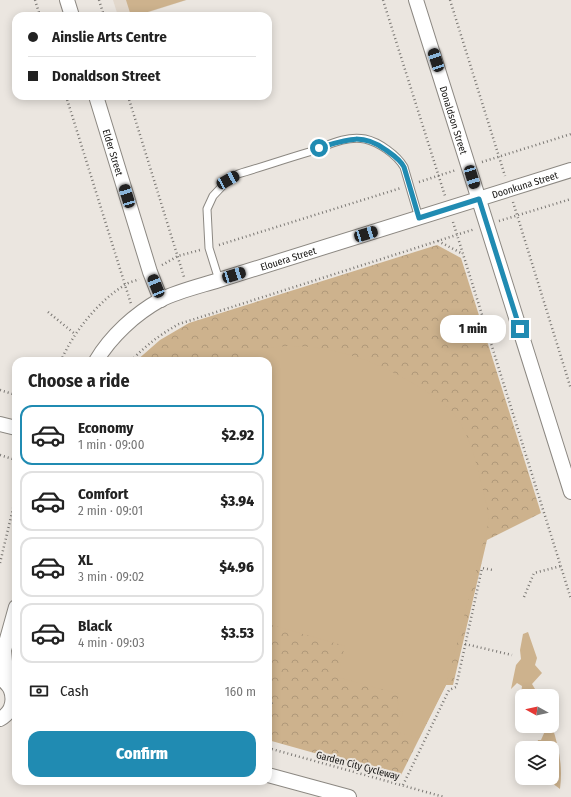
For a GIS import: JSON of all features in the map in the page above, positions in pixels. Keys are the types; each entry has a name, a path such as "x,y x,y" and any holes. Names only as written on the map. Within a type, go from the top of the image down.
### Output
{"street":[{"path":"67,0 71,12"},
{"name":"Donaldson Street","path":"416,0 571,492"},
{"name":"Elder Street","path":"97,100 150,272 161,300"},
{"name":"Doonkuna Street","path":"479,199 571,170"},
{"name":"Elouera Street","path":"99,357 110,341 135,318 161,300 219,280 479,199"},
{"path":"0,424 12,427"},
{"path":"9,687 2,652 12,620"},
{"path":"6,717 12,705"},
{"path":"272,776 349,797"}],"lane":[{"path":"219,280 209,248 208,209 210,200 213,196 228,180 238,174 346,140 365,139 372,141 401,161 419,218"}],"path":[{"path":"35,0 39,12"},
{"path":"99,0 103,12"},
{"path":"383,0 571,599"},
{"path":"67,100 135,318"},
{"path":"129,100 188,290"},
{"path":"63,357 75,334 106,299 125,285 178,256 209,248 571,134"},
{"path":"135,357 145,346 179,324 571,199"},
{"path":"437,241 463,254"},
{"path":"48,312 75,334"},
{"path":"0,390 12,394"},
{"path":"0,455 12,459"},
{"path":"0,563 12,513"},
{"path":"524,597 534,573 561,566"},
{"path":"403,785 449,690 456,687 482,568 493,570"},
{"path":"465,644 512,655"},
{"name":"Garden City Cycleway","path":"272,749 444,797"}],"shaded area":[{"path":"113,0 187,0 150,12 117,12"}],"green space":[{"path":"126,0 186,0 148,12 130,12"},
{"path":"437,245 461,258 541,513 487,540 453,685 446,685 400,777 272,741 272,357 141,357 160,340 189,323"},
{"path":"305,346 340,352 374,363 406,379 442,402 449,408 458,420 471,446 485,497 489,521 446,685 419,738 397,732 403,712 397,710 399,694 337,677 345,646 272,625 272,357 241,357 258,350"},
{"path":"528,632 537,658 535,665 542,673 532,684 535,689 522,689 522,686 517,683 511,689 516,665 521,659 520,650 523,634"},
{"path":"544,733 554,733 557,741 538,741 541,740"},
{"path":"559,752 561,773 560,789 555,785 559,785"}],"route":[{"path":"319,148 355,138 372,141 382,147 401,161 419,218 479,199 520,329"}]}
